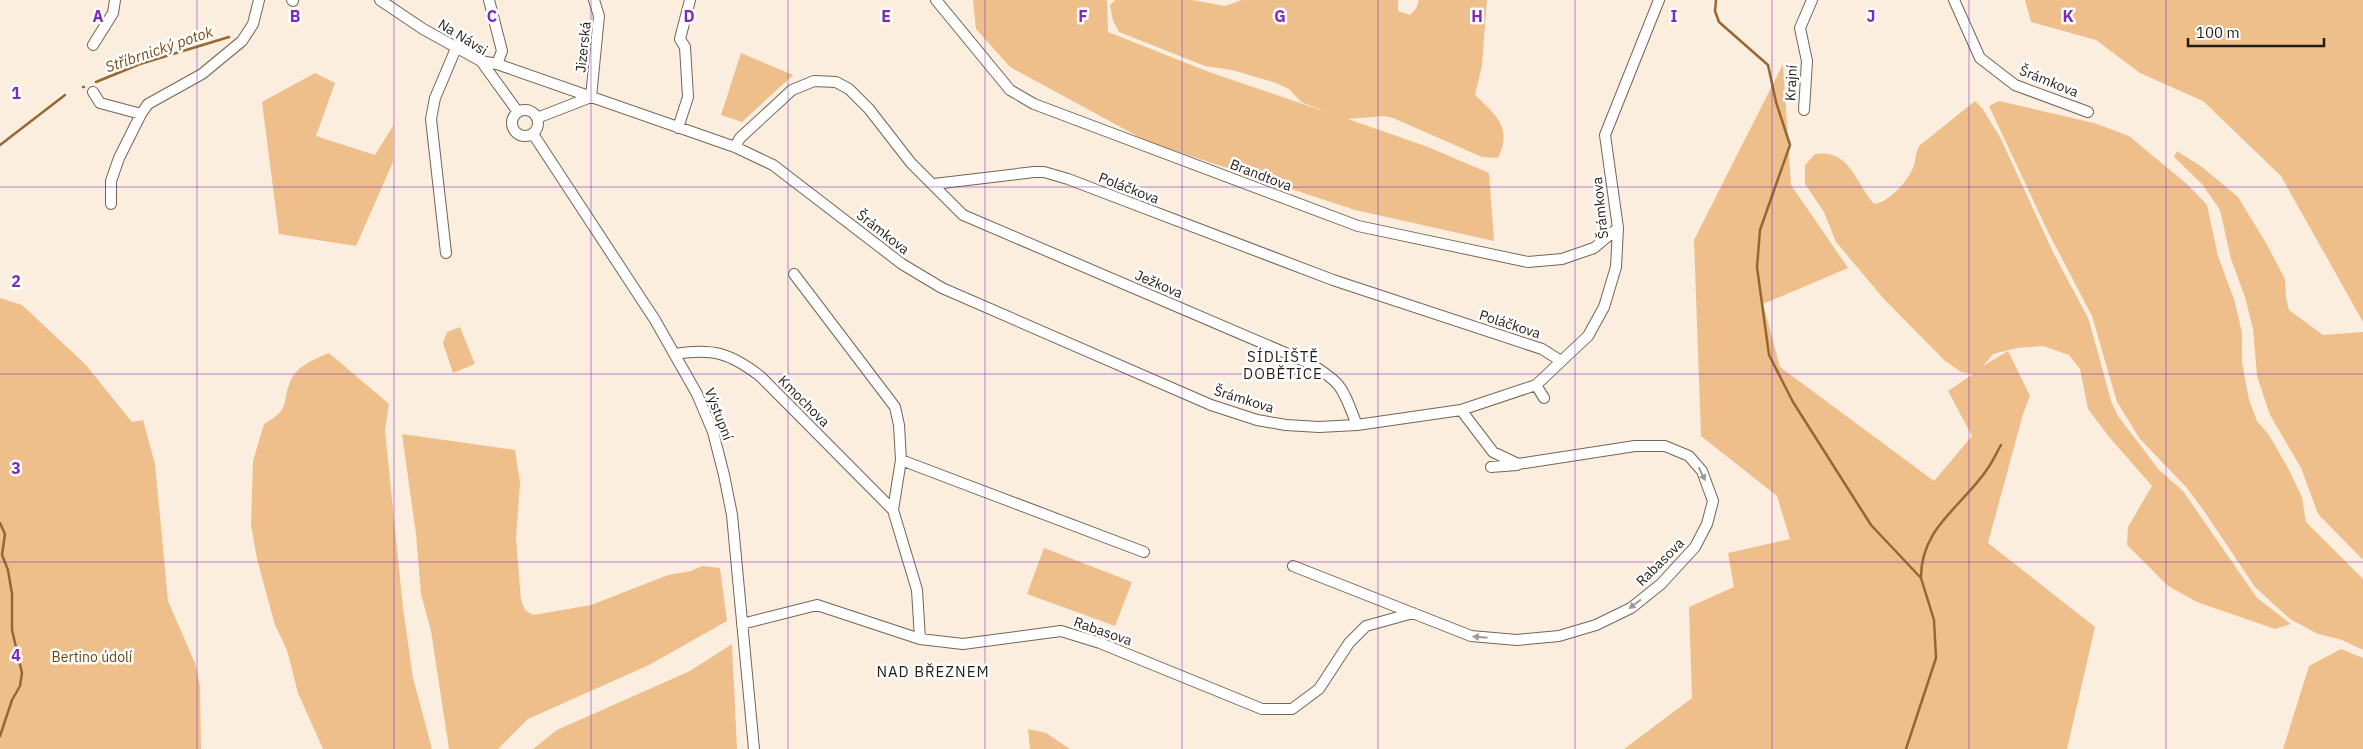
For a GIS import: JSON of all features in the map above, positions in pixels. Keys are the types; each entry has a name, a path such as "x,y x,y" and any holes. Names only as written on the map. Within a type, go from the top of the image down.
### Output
{"street":[{"path":"93,45 112,13 115,0"},
{"path":"110,204 111,181 119,158 148,104 202,74 242,41 254,24 259,0"},
{"name":"Na Návsi","path":"380,0 423,29 457,46 481,61 518,112"},
{"path":"489,0 502,51 497,64"},
{"name":"Jizerská","path":"591,97 600,16 594,0"},
{"path":"678,128 688,97 684,47 680,39 690,0"},
{"name":"Brandtova","path":"936,0 1010,90 1034,104 1358,226 1528,262 1562,259 1594,248 1618,228"},
{"name":"Šrámkova","path":"481,61 497,64 735,147 773,165 902,264 942,288 1202,401 1257,420 1319,427 1357,425 1461,410 1536,385 1588,336 1604,307 1616,266 1618,228 1605,135 1659,0"},
{"name":"Krajní","path":"1804,110 1807,61 1800,28 1812,0"},
{"name":"Šrámkova","path":"1954,0 1980,58 2015,85 2088,112"},
{"path":"446,253 431,119 435,98 457,46"},
{"path":"735,147 740,138 792,90 814,81 836,82 850,89 869,109 911,164 934,184"},
{"path":"93,92 100,103 141,114"},
{"path":"537,118 591,97"},
{"path":"529,110 537,118 537,128 533,134 522,136 512,128 512,122 518,112 529,110"},
{"name":"Výstupní","path":"533,134 656,320 697,394 713,432 732,515 754,749"},
{"name":"Poláčkova","path":"934,184 1044,172 1068,179 1333,280 1542,349 1561,361"},
{"name":"Ježkova","path":"934,184 963,215 1309,363 1332,377 1342,388 1357,425"},
{"name":"Kmochova","path":"794,274 895,407 899,425 901,460 893,510 917,590 920,639"},
{"name":"Kmochova","path":"675,354 693,351 726,355 739,360 760,376 893,510"},
{"path":"1536,385 1544,398"},
{"path":"1461,410 1492,452 1518,464"},
{"name":"Rabasova","path":"1293,566 1471,636 1517,640 1559,636 1596,625 1631,608 1661,584 1695,546 1707,524 1713,501 1702,471 1689,456 1665,446 1635,446 1491,467"},
{"path":"901,460 1144,552"},
{"name":"Rabasova","path":"742,624 817,605 920,639 963,644 1061,631 1100,643 1262,709 1292,709 1319,690 1349,643 1366,626 1413,613"}],"green space":[{"path":"973,0 1107,0 1108,32 1209,72 1329,113 1301,102 1289,89 1276,83 1232,70 1205,66 1119,32 1113,21 1110,5 1115,0 1192,0 1225,6 1242,0 1398,0 1398,11 1410,15 1416,9 1419,0 1487,0 1482,65 1475,95 1490,109 1503,130 1504,138 1498,158 1482,157 1393,118 1384,116 1348,119 1428,147 1489,173 1494,241 1355,210 1148,142 1010,67 976,29"},
{"path":"2025,0 2363,0 2363,322 2281,176 2203,101 2140,73 2096,40 2031,22"},
{"path":"741,53 793,75 742,122 721,115"},
{"path":"1783,64 1791,185 1848,268 1763,304 1780,367 1934,481 1972,436 1948,391 1973,374 1961,372 1944,360 1884,299 1836,242 1824,212 1805,184 1805,165 1815,154 1827,154 1836,157 1850,169 1874,204 1879,203 1897,191 1907,179 1915,163 1919,146 1975,101 1982,108 2000,137 2053,252 2089,320 2111,401 2118,416 2159,470 2183,491 2257,598 2291,624 2275,629 2197,602 2168,586 2127,545 2128,527 2152,486 2110,438 2088,409 2080,369 2069,355 2043,346 2017,348 1993,354 1983,366 2008,351 2030,396 2023,414 1988,543 2095,627 2067,749 1624,749 1692,698 1689,607 1734,587 1728,553 1790,539 1777,496 1701,436 1694,240"},
{"path":"315,73 335,83 316,136 375,155 393,126 393,162 356,246 279,234 262,102"},
{"path":"1999,101 2094,123 2129,136 2188,185 2207,205 2218,256 2235,302 2242,333 2242,362 2249,400 2257,421 2269,435 2302,497 2306,522 2363,579 2363,650 2342,640 2318,634 2290,619 2255,587 2187,488 2140,439 2117,402 2092,316 2048,232 1989,106"},
{"path":"2177,151 2202,167 2238,197 2285,279 2289,310 2323,335 2363,332 2363,560 2318,514 2301,468 2270,415 2257,376 2253,329 2245,297 2231,259 2220,210 2202,184 2174,157"},
{"name":"Bertino údolí","path":"0,298 22,305 85,364 132,422 143,420 155,464 168,601 195,663 200,686 201,749 0,749"},
{"path":"460,327 475,364 453,373 443,343 447,332"},
{"path":"329,353 389,404 385,430 403,608 413,678 432,749 323,749 298,693 287,650 275,625 257,559 251,525 253,461 264,424 282,409 291,380 298,370 307,363"},
{"path":"402,434 515,450 520,483 516,538 521,600 525,610 533,615 591,605 668,575 691,571 702,566 720,568 727,621 649,665 528,719 498,749 449,749 431,631 421,594 416,534"},
{"path":"1044,548 1132,582 1115,626 1027,594"},
{"path":"732,644 737,749 533,749 557,730 690,671"},
{"path":"2341,649 2363,658 2363,749 2283,749 2309,666"},
{"path":"1028,729 1046,733 1070,749 1030,749"}],"waterway":[{"path":"1716,0 1715,11 1719,22 1768,65 1776,102 1790,145 1760,230 1757,267 1769,355 1793,402 1871,525 1921,578 1934,620 1936,658 1906,749"},
{"name":"Stříbrnický potok","path":"96,82 140,64 229,37"},
{"name":"Stříbrnický potok","path":"0,145 65,95"},
{"path":"1921,577 1923,560 1928,544 1945,518 1978,482 2001,445"},
{"name":"Stříbrnický potok","path":"0,523 5,534 2,555 8,570 12,594 12,630 22,673 20,686 12,700 0,736"}],"district":[{"name":"SÍDLIŠTĚ DOBĚTICE","path":"1283,364"},
{"name":"NAD BŘEZNEM","path":"933,671"}]}
